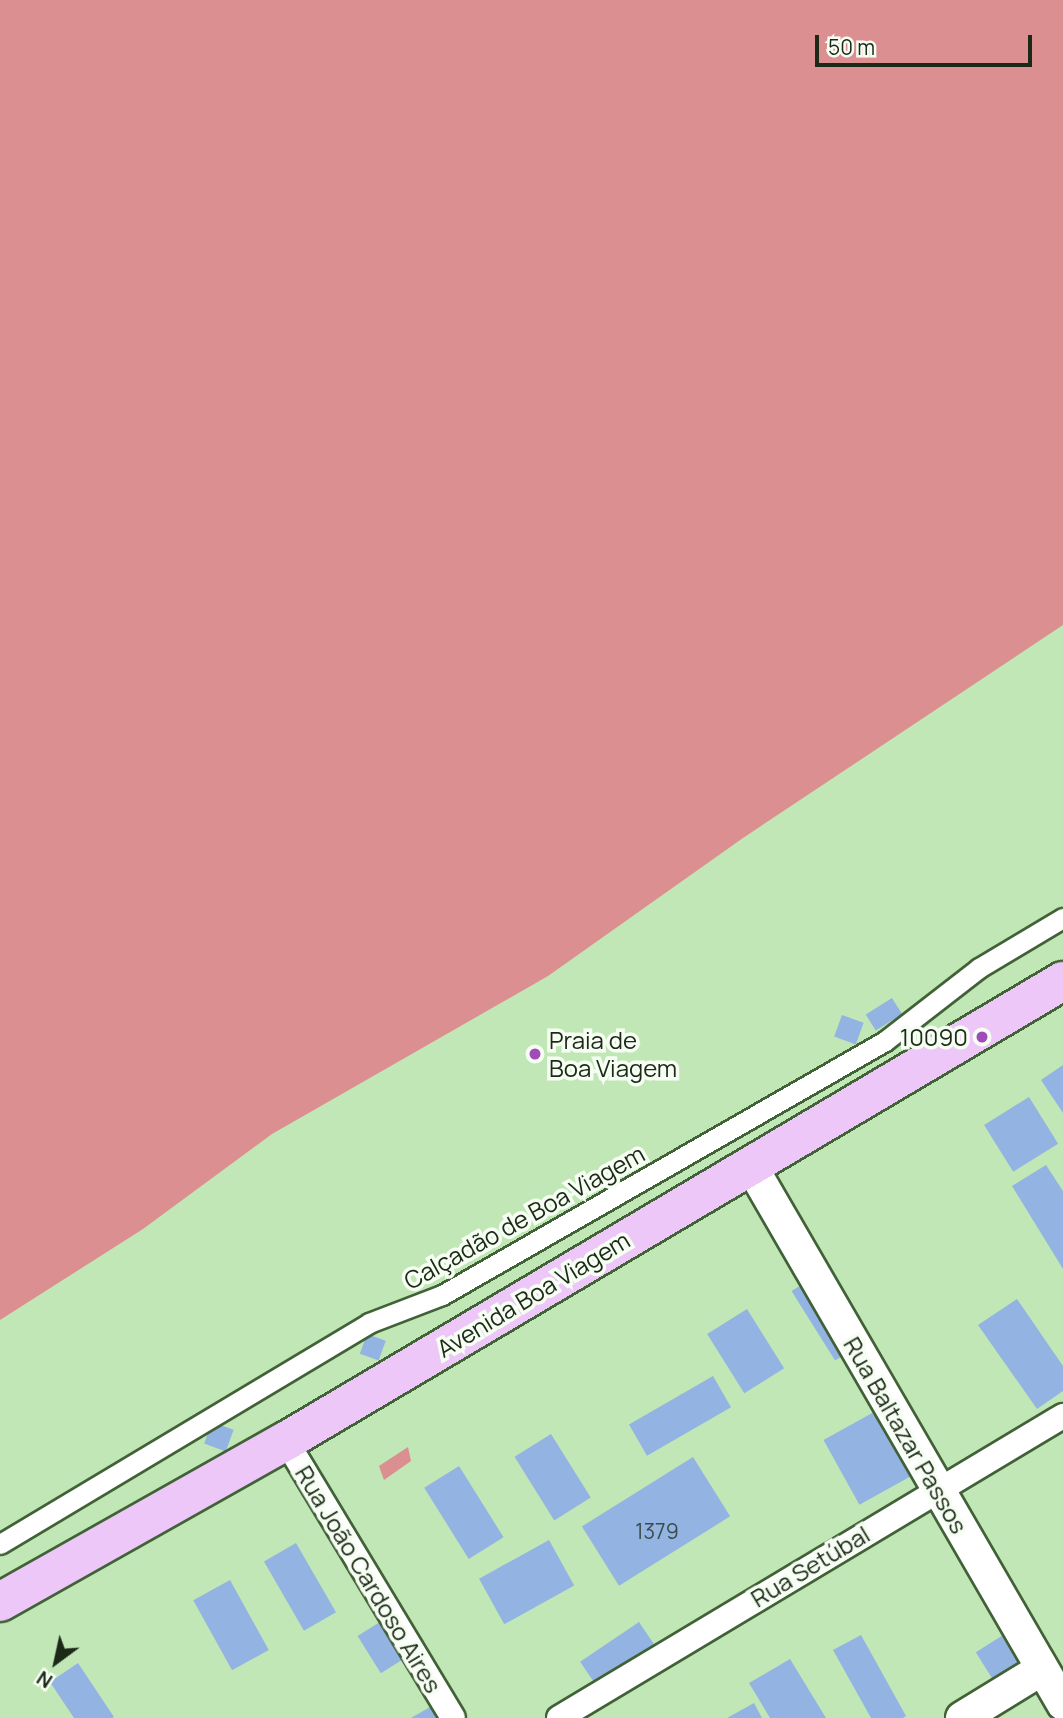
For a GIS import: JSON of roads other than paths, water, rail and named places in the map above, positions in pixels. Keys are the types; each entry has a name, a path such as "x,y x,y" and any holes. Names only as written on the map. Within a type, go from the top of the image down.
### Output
{"main road":[{"name":"Avenida Boa Viagem","path":"0,1602 285,1441 1063,981"}],"street":[{"name":"Calçadão de Boa Viagem","path":"0,1544 369,1323 443,1295 886,1041 979,968 1063,918"},
{"name":"Rua Baltazar Passos","path":"751,1166 1063,1704"},
{"name":"Rua Setúbal","path":"559,1718 937,1489 1063,1416"},
{"name":"Rua João Cardoso Aires","path":"285,1441 453,1718"},
{"path":"962,1718 1042,1669"}],"place":[{"name":"10090","path":"982,1037"},
{"name":"Praia de Boa Viagem","path":"535,1054"}]}
